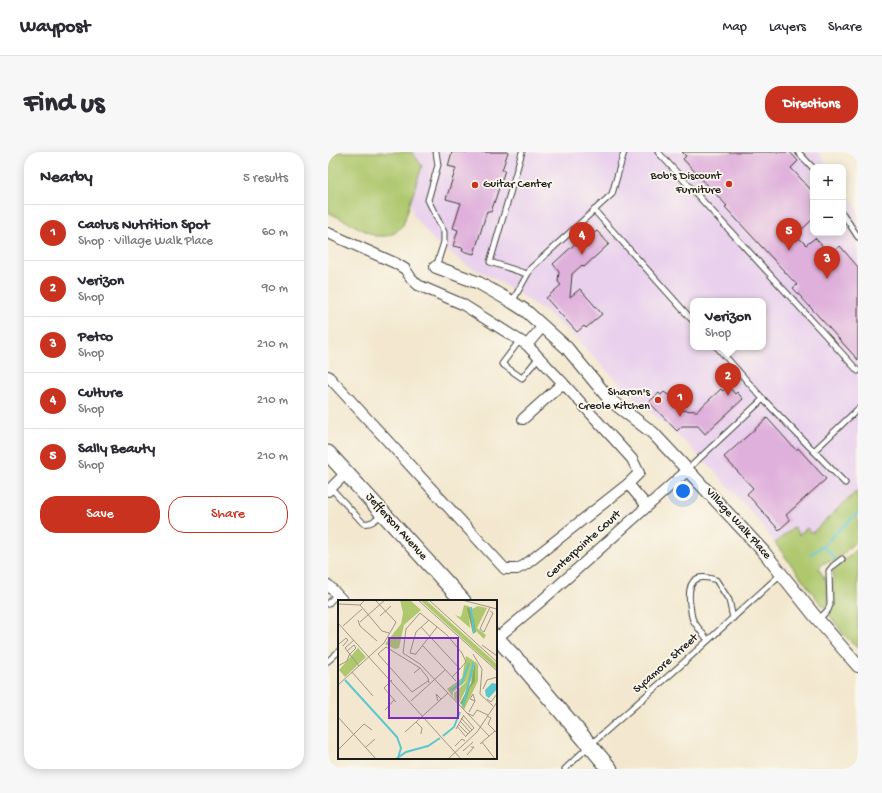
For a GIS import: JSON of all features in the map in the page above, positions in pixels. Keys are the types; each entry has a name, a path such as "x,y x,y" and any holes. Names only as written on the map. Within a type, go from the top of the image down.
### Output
{"main road":[{"name":"Jefferson Avenue","path":"328,453 462,600"},
{"path":"497,639 521,664 610,769"}],"street":[{"path":"328,233 395,263 405,269 418,285 462,304 524,342 563,382 632,459 638,468 639,473 628,484 525,565 517,569 505,569 328,376"},
{"name":"Village Walk Place","path":"436,267 479,283 512,302 526,311 568,348 610,400 653,433 763,551 818,620 858,666"},
{"path":"524,342 543,326"},
{"path":"523,419 563,382"},
{"name":"Centerpointe Court","path":"497,637 539,603 688,470"},
{"path":"329,490 346,472"},
{"path":"628,484 647,506"},
{"path":"328,585 340,598"}],"lane":[{"path":"436,152 438,165 428,200 444,232 444,242 436,267"},
{"path":"522,152 490,262 527,274"},
{"path":"512,302 530,268 612,194 624,152"},
{"path":"658,152 858,371"},
{"path":"798,152 810,165"},
{"path":"594,210 690,317"},
{"path":"846,219 858,237"},
{"path":"524,342 502,364 522,378 539,357"},
{"path":"720,350 763,399 845,483"},
{"path":"688,470 763,399"},
{"path":"814,452 858,409"},
{"path":"329,490 363,523 372,523 382,512"},
{"path":"818,620 828,610 830,605 829,571 833,566 842,560"},
{"name":"Sycamore Street","path":"565,769 781,574"},
{"path":"708,640 693,621 691,616 689,590 690,585 694,580 701,577 716,580 729,600 733,618"},
{"path":"328,604 340,598"},
{"path":"328,662 338,652"}],"shaded area":[{"path":"412,152 818,152 827,164 810,164 810,236 846,236 846,192 858,210 858,490 812,534 799,535 794,527 775,543 753,514 717,474 686,443 625,389 570,333 547,313 516,292 467,265 446,249 436,244 413,215 411,202 422,166"}],"green space":[{"path":"328,152 412,152 422,166 403,225 395,233 386,236 375,236 328,212"},
{"path":"858,490 858,539 835,561 823,563 819,569 826,581 828,605 823,607 775,543 794,527 799,535 807,528 812,533"},
{"path":"858,548 858,649 843,634 829,614 834,604 833,571"}],"building":[{"path":"452,152 508,152 502,170 505,170 491,212 487,211 474,254 462,251 463,248 453,246 458,230 453,228 461,203 446,199 456,168 448,166"},
{"path":"682,152 790,152 798,161 791,168 810,189 810,222 796,235 806,245 815,238 830,254 840,246 858,267 858,360 793,288 797,285 683,159 686,156"},
{"path":"591,229 594,233 597,231 609,244 584,267 582,265 572,274 570,297 580,289 602,314 586,328 584,326 577,332 546,298 561,285 558,282 559,271 553,264"},
{"path":"728,386 735,394 737,392 743,399 705,434 698,426 682,426 677,431 649,402 659,393 661,395 664,392 668,395 670,394 674,398 676,396 684,404 677,410 697,411 721,389 723,391"},
{"path":"767,418 796,450 798,448 826,479 786,515 790,520 779,530 747,494 753,488 724,457"}],"waterway":[{"path":"811,554 824,545 858,513"},
{"path":"823,546 834,558"}],"place":[{"name":"Bob's Discount Furniture","path":"729,184"},
{"name":"Guitar Center","path":"475,185"},
{"name":"Sally Beauty","path":"789,251"},
{"name":"Culture","path":"582,255"},
{"name":"Petco","path":"827,279"},
{"name":"Verizon","path":"728,396"},
{"name":"Sharon's Creole Kitchen","path":"658,400"},
{"name":"Cactus Nutrition Spot","path":"680,417"}]}
